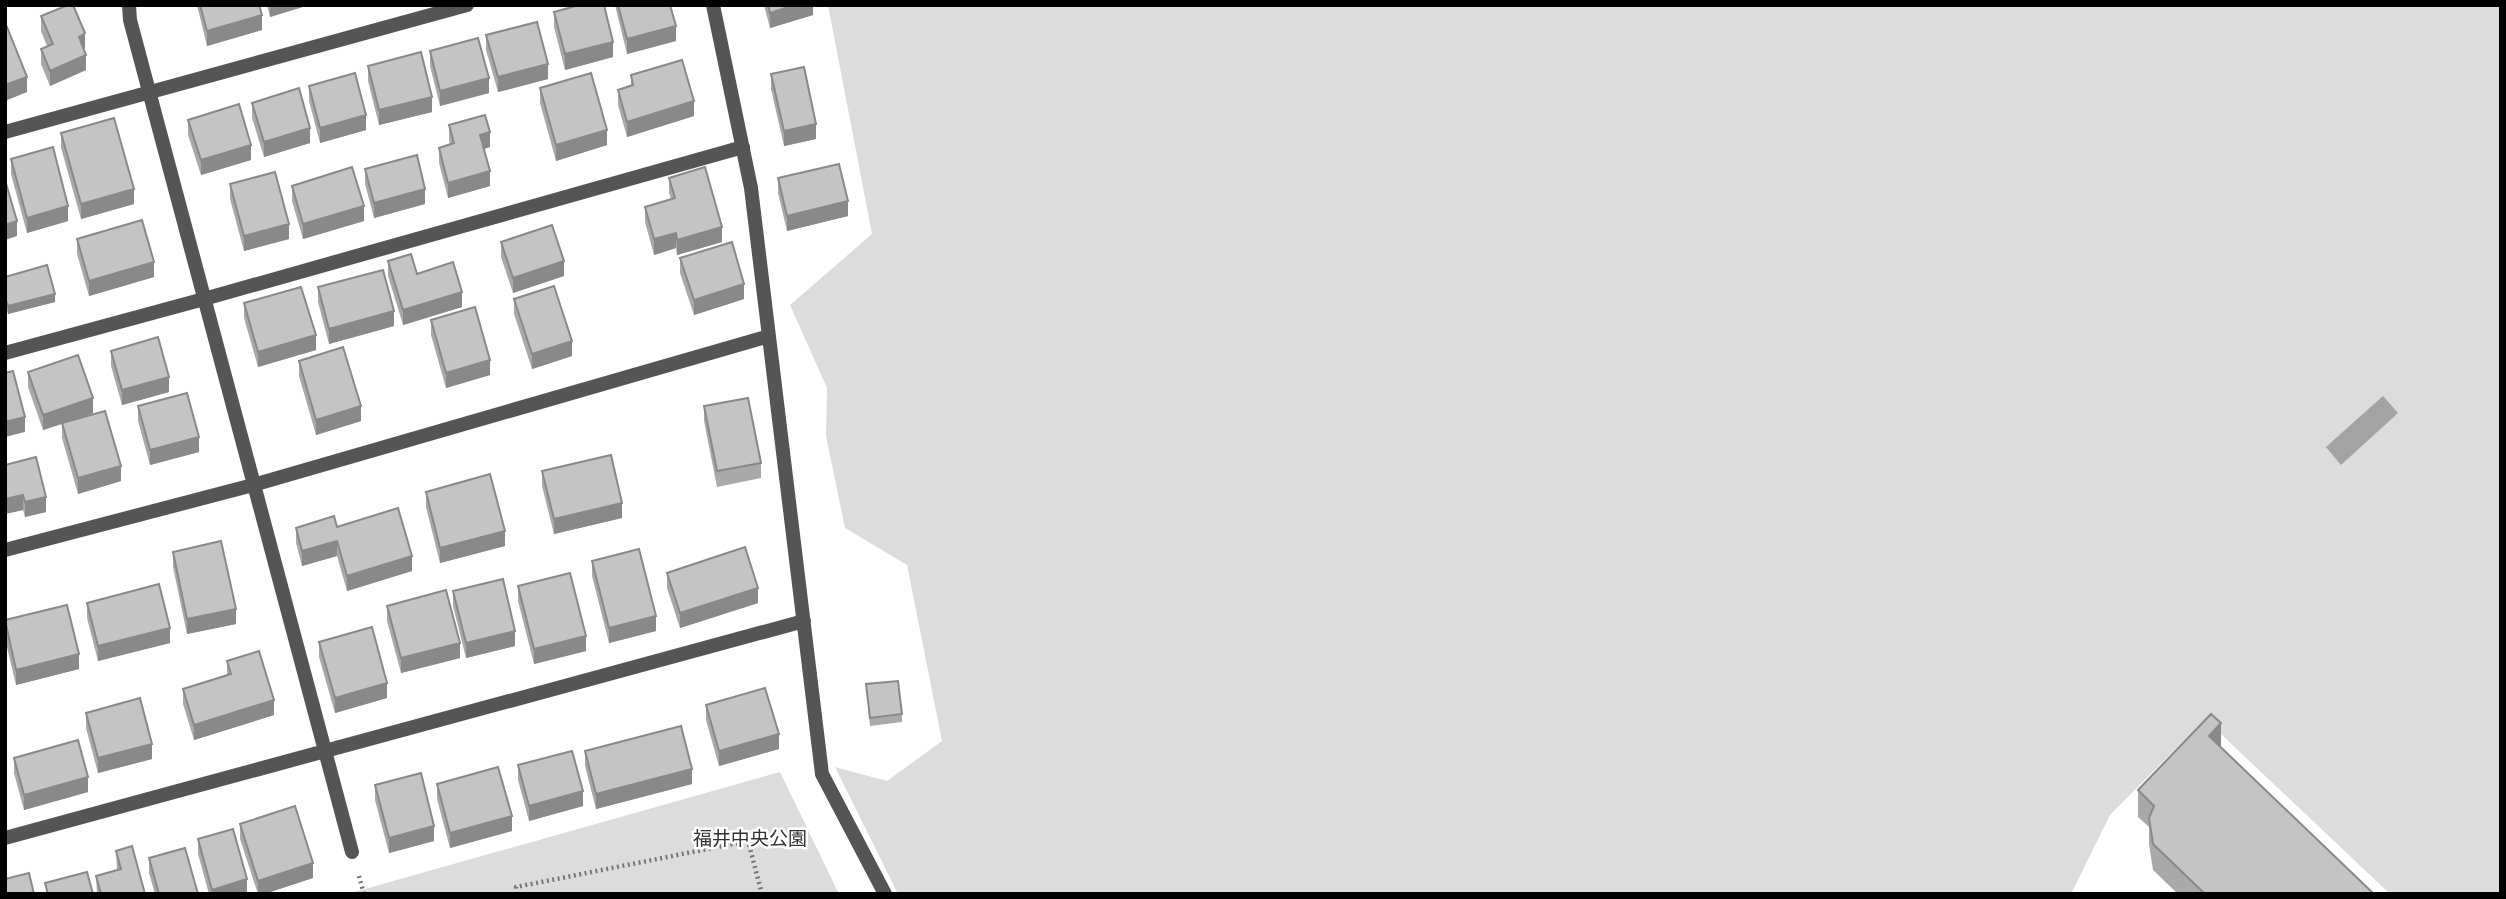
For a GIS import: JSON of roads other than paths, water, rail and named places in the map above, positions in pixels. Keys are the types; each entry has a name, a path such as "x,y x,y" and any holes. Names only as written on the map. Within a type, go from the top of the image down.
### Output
{"street":[{"path":"129,5 130,20 352,852"},
{"path":"5,132 467,5"},
{"path":"713,5 751,188 822,774 885,894"},
{"path":"5,353 743,147"},
{"path":"5,550 253,485 769,336"},
{"path":"5,838 804,621"}],"park label":[{"name":"福井中央公園","path":"750,838"}]}
